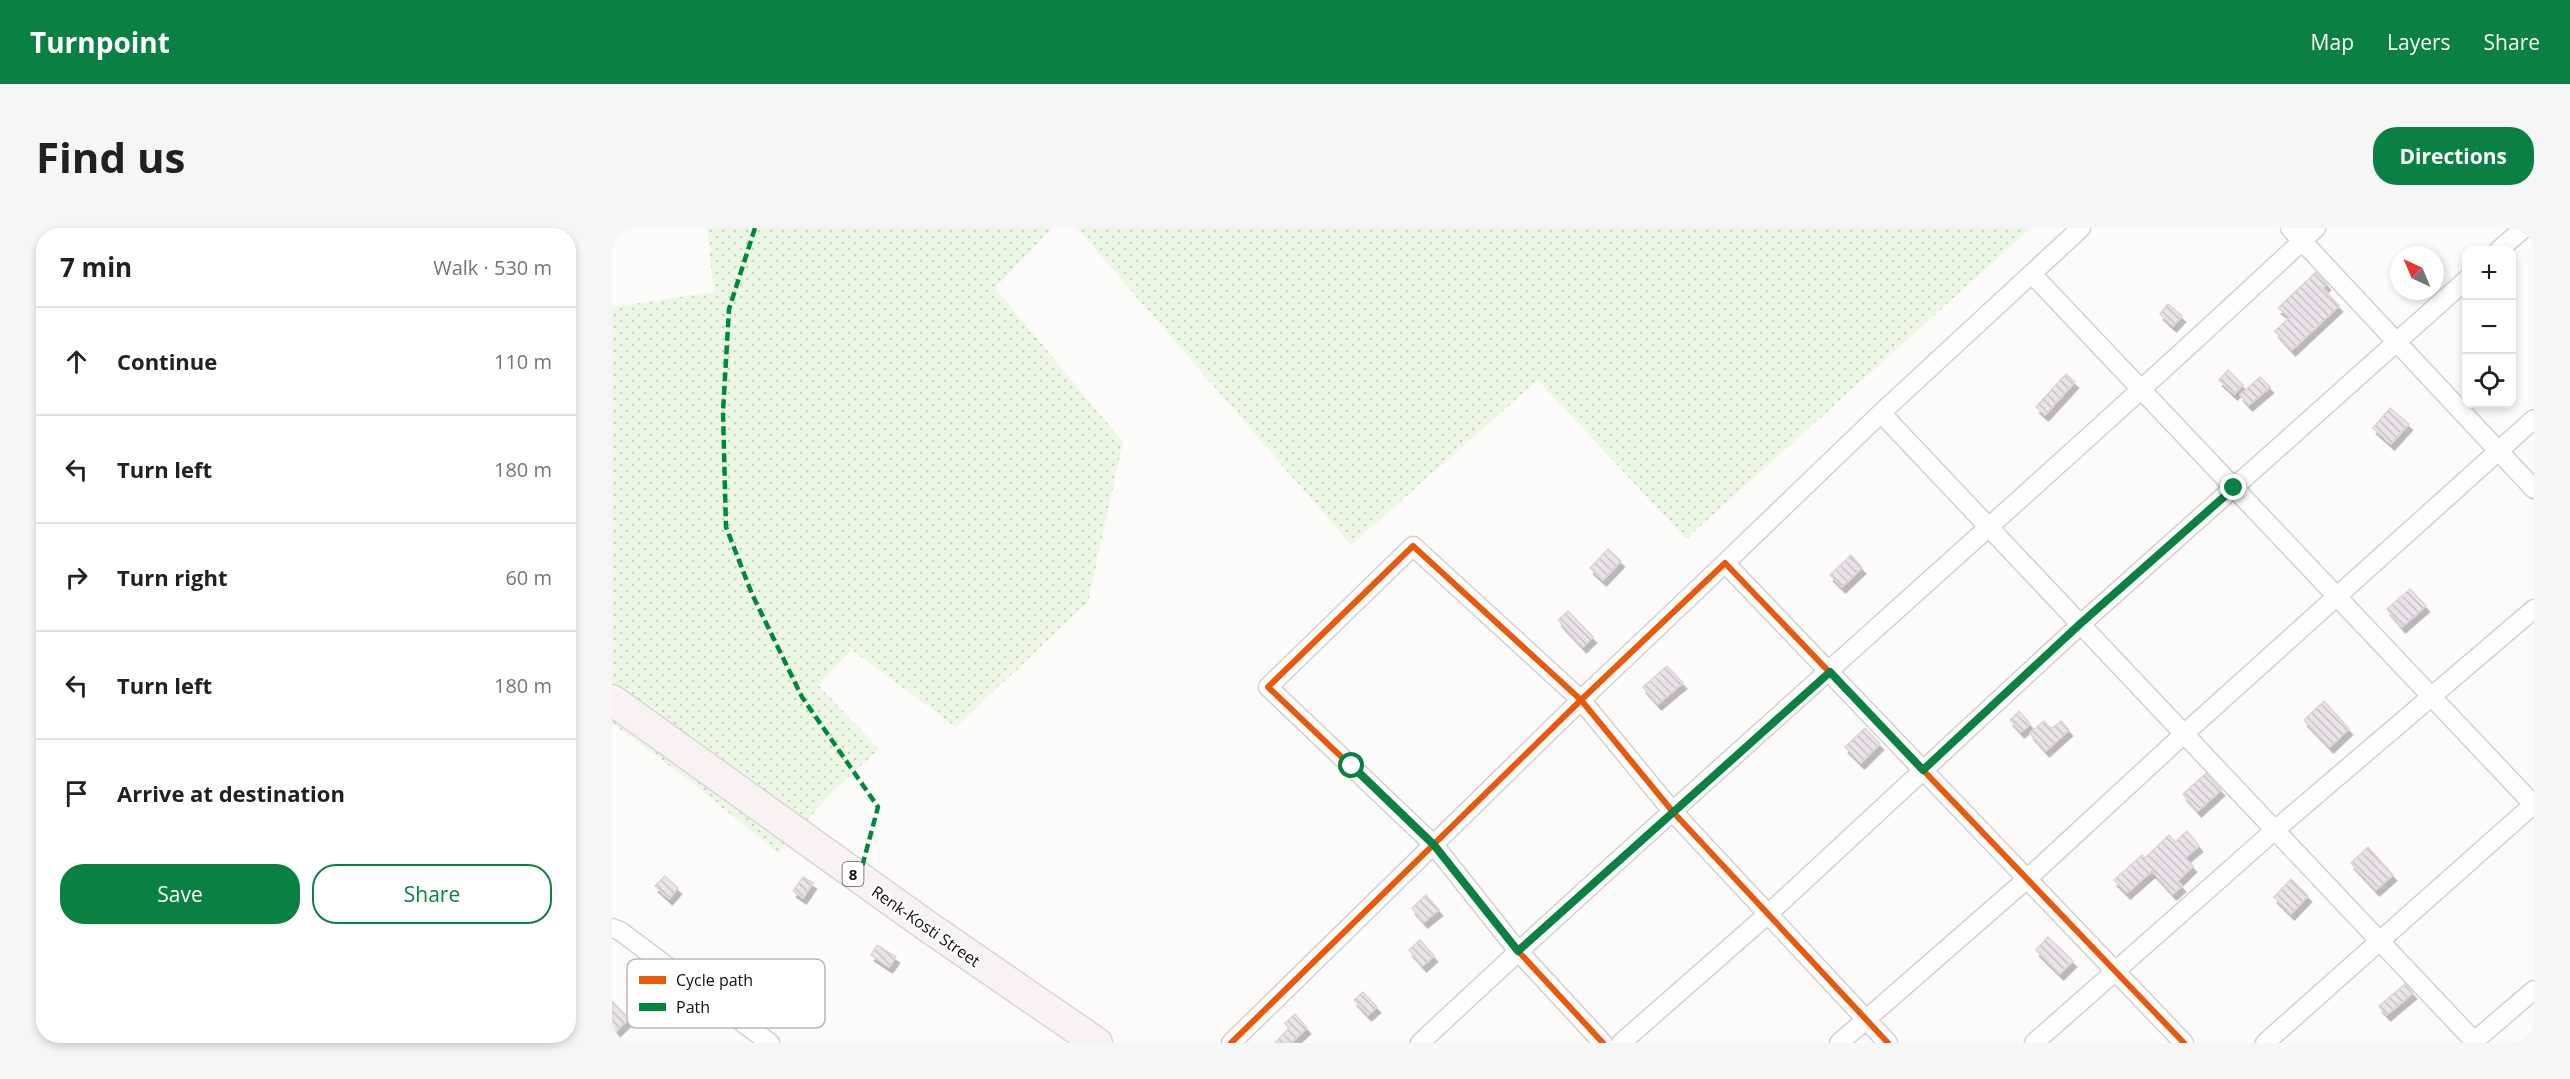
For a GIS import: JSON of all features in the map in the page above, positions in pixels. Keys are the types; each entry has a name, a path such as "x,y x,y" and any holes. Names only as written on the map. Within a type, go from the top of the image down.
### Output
{"main road":[{"name":"Renk-Kosti Street","path":"612,700 927,926 1097,1043"}],"street":[{"path":"1231,1043 1581,700 1881,413 2081,228"},
{"path":"1420,1043 1518,951 1830,672 2140,389 2296,234 2316,228"},
{"path":"2504,246 2524,228"},
{"path":"2296,234 2534,489"},
{"path":"2032,274 2534,805 2265,1043"},
{"path":"1622,1043 1768,914 2080,624 2462,284"},
{"path":"1881,413 2474,1042 2534,990"},
{"path":"1839,1043 2027,879 2184,734 2534,419"},
{"path":"1603,1043 1518,951 1434,845 1268,687 1413,546 1581,700 1673,813 1888,1043"},
{"path":"1725,562 2184,1043"},
{"path":"2034,1043 2275,830 2534,609"},
{"path":"612,928 620,931 658,959"},
{"path":"750,1028 770,1043"}],"green space":[{"path":"707,228 1053,228 995,288 1123,442 1088,602 956,727 852,650 818,685 879,749 829,795 778,853 690,781 612,723 612,307 714,292"},
{"path":"1077,228 2031,228 1686,539 1538,380 1351,545"}],"building":[{"path":"2316,272 2327,284 2323,288 2339,306 2292,350 2275,331 2290,317 2278,308"},
{"path":"2168,304 2182,316 2173,326 2160,314"},
{"path":"2228,370 2243,385 2234,394 2219,380"},
{"path":"2066,374 2075,382 2045,415 2036,407"},
{"path":"2260,377 2270,387 2249,405 2240,395"},
{"path":"2390,408 2409,424 2391,444 2373,428"},
{"path":"1608,549 1621,561 1603,580 1590,568"},
{"path":"1851,555 1862,568 1842,587 1830,575"},
{"path":"2410,589 2426,606 2402,627 2387,609"},
{"path":"1568,611 1593,637 1583,647 1558,620"},
{"path":"1667,666 1683,683 1658,704 1643,687"},
{"path":"2324,701 2349,729 2330,747 2304,720"},
{"path":"2019,711 2030,724 2021,732 2010,720"},
{"path":"2044,721 2051,729 2061,721 2069,730 2046,751 2030,733"},
{"path":"1865,728 1880,744 1861,763 1845,747"},
{"path":"2206,773 2221,790 2198,811 2183,794"},
{"path":"2187,831 2199,846 2185,858 2193,866 2178,881 2182,886 2173,894 2152,871 2127,893 2114,880 2142,855 2145,858 2169,835 2175,842"},
{"path":"2368,847 2393,875 2376,890 2351,863"},
{"path":"665,876 678,888 669,899 655,886"},
{"path":"803,877 813,883 803,898 793,891"},
{"path":"2291,879 2308,896 2291,914 2274,897"},
{"path":"1426,895 1439,910 1424,922 1412,908"},
{"path":"2048,937 2073,961 2060,974 2036,950"},
{"path":"1420,940 1434,956 1423,966 1409,950"},
{"path":"877,945 896,957 889,967 871,955"},
{"path":"2405,984 2413,993 2387,1015 2379,1006"},
{"path":"1363,992 1377,1007 1368,1015 1354,1000"},
{"path":"612,1001 627,1017 627,1021 612,1035"},
{"path":"1295,1014 1307,1028 1291,1043 1275,1043 1289,1028 1285,1023"}],"marked path":[{"path":"755,228 729,309 723,412 726,527 752,594 802,697 878,807 859,878"}],"cycle path":[{"path":"1603,1043 1518,951 1434,845 1268,687 1413,546 1581,700 1673,812 1888,1043"},
{"path":"1231,1043 1581,700 1725,563 2184,1043"}],"route":[{"path":"1352,766 1434,845 1518,951 1830,672 1923,770 2080,624 2234,488"}]}
